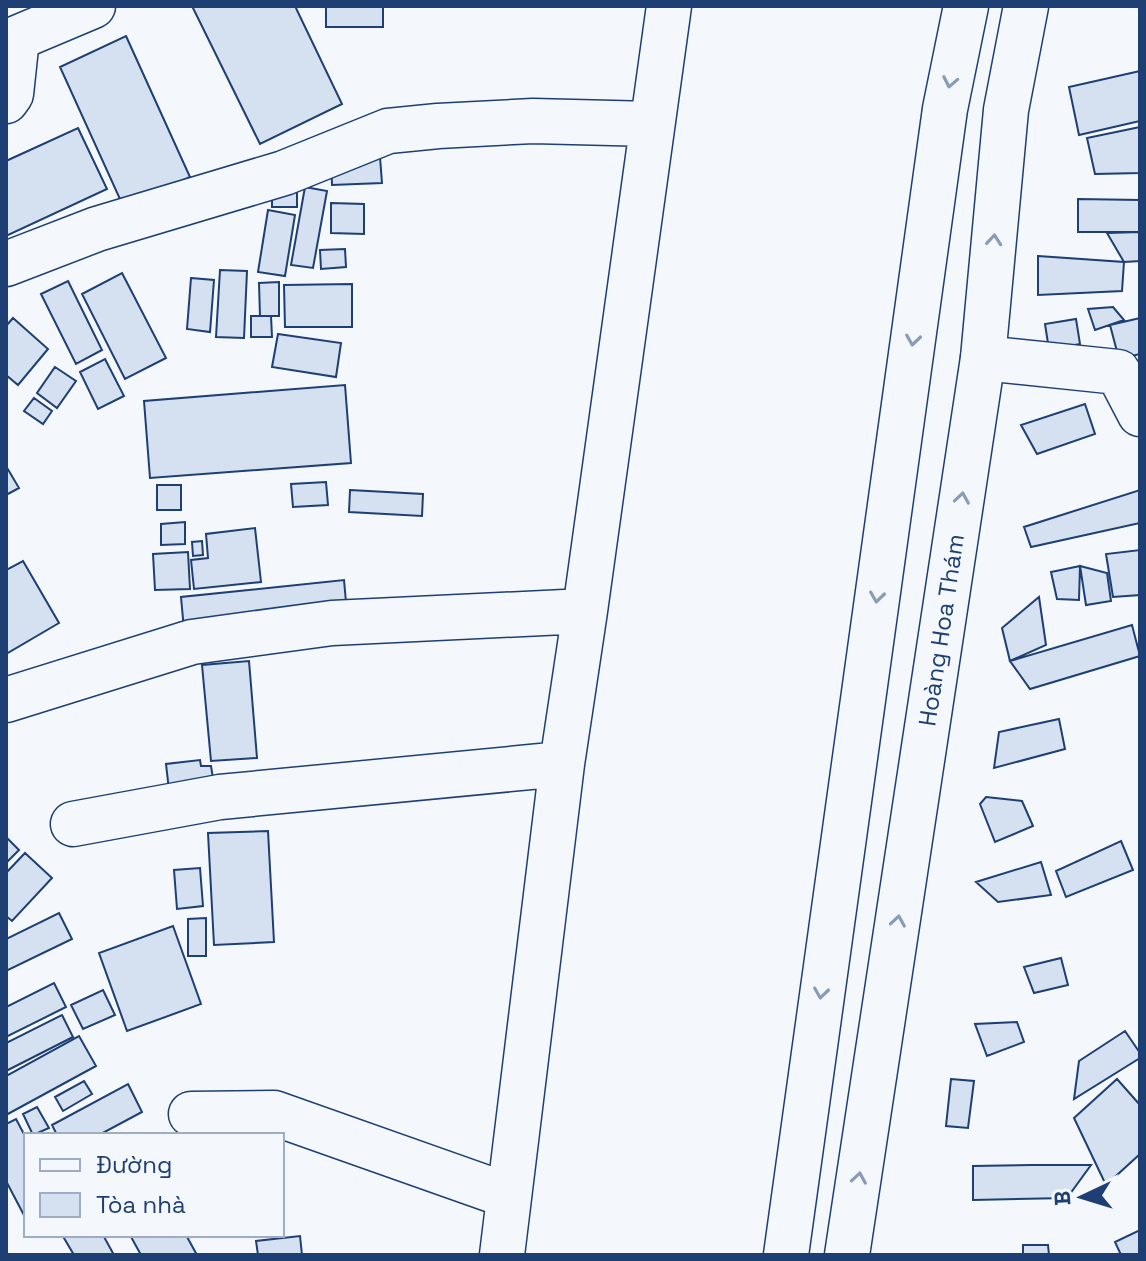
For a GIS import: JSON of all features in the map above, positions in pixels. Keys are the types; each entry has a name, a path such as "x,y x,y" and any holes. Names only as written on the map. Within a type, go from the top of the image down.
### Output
{"street":[{"path":"6,101 11,94 12,29 93,6"},
{"path":"502,1255 562,764 669,6"},
{"path":"786,1255 945,109 966,6"},
{"name":"Hoàng Hoa Thám","path":"847,1255 983,358 1006,110 1026,6"},
{"path":"6,264 97,229 284,173 388,131 533,121 652,124"},
{"path":"983,358 1118,372 1140,414"},
{"path":"6,700 192,642 332,623 585,611"},
{"path":"73,824 220,797 562,764"},
{"path":"191,1114 274,1113 509,1196"}],"building":[{"path":"192,6 295,6 342,104 260,144"},
{"path":"326,6 383,6 383,27 326,27"},
{"path":"126,36 190,177 124,208 60,67"},
{"path":"1140,71 1140,121 1079,135 1069,87"},
{"path":"1140,127 1140,173 1095,174 1087,138"},
{"path":"78,128 107,189 6,236 6,161"},
{"path":"380,157 382,183 332,185 331,160"},
{"path":"272,185 297,186 297,207 272,207"},
{"path":"305,187 327,191 313,268 291,265"},
{"path":"1078,199 1140,200 1140,232 1078,232"},
{"path":"331,203 364,204 364,234 331,233"},
{"path":"268,210 295,215 285,276 258,272"},
{"path":"1140,232 1140,261 1124,262 1107,233"},
{"path":"345,249 346,267 321,269 320,250"},
{"path":"1038,256 1124,262 1122,291 1038,295"},
{"path":"220,270 247,271 244,338 216,337"},
{"path":"122,273 166,358 125,379 82,294"},
{"path":"191,278 214,280 210,332 187,329"},
{"path":"68,281 102,350 76,364 41,294"},
{"path":"279,282 279,316 260,316 259,283"},
{"path":"352,284 352,327 285,327 284,285"},
{"path":"1113,307 1124,320 1095,330 1088,309"},
{"path":"251,316 271,316 272,337 251,337"},
{"path":"13,318 48,349 18,385 6,375 6,326"},
{"path":"1140,318 1140,354 1119,359 1110,325"},
{"path":"1076,319 1080,344 1049,350 1045,324"},
{"path":"278,334 341,343 336,377 272,367"},
{"path":"105,359 124,396 98,409 80,372"},
{"path":"55,367 76,381 57,408 37,393"},
{"path":"345,385 351,463 150,478 144,401"},
{"path":"34,398 52,411 43,424 24,411"},
{"path":"1085,404 1095,434 1037,454 1021,425"},
{"path":"6,466 19,488 6,495"},
{"path":"326,482 328,505 293,507 291,484"},
{"path":"157,485 181,485 181,510 157,510"},
{"path":"350,490 423,494 422,516 349,512"},
{"path":"1140,490 1140,523 1031,547 1024,527"},
{"path":"185,522 185,544 161,545 161,524"},
{"path":"255,528 261,582 194,589 191,560 208,558 206,534"},
{"path":"202,541 203,555 193,556 192,542"},
{"path":"1140,550 1140,595 1113,597 1106,554"},
{"path":"188,552 190,589 155,590 153,554"},
{"path":"23,561 59,623 6,654 6,570"},
{"path":"1080,566 1107,573 1111,601 1086,605"},
{"path":"1080,566 1079,600 1057,599 1051,572"},
{"path":"344,580 347,613 184,630 181,597"},
{"path":"1039,597 1046,645 1010,661 1002,628"},
{"path":"1132,625 1140,656 1030,689 1010,661"},
{"path":"249,661 257,758 211,761 202,665"},
{"path":"1059,719 1065,749 994,768 999,732"},
{"path":"200,760 201,766 211,766 213,778 169,790 166,764"},
{"path":"986,797 1022,801 1033,826 995,842 980,804"},
{"path":"268,831 274,942 214,945 208,833"},
{"path":"6,837 19,850 6,863"},
{"path":"1121,841 1133,870 1066,897 1056,871"},
{"path":"25,853 52,878 12,921 6,916 6,873"},
{"path":"1041,862 1051,895 998,902 976,882"},
{"path":"200,868 203,906 177,909 174,870"},
{"path":"59,913 72,939 6,971 6,939"},
{"path":"206,918 206,956 188,956 188,919"},
{"path":"173,926 201,1004 127,1031 99,953"},
{"path":"1061,958 1068,985 1034,993 1024,967"},
{"path":"54,983 66,1007 6,1037 6,1007"},
{"path":"103,990 115,1015 83,1029 71,1005"},
{"path":"62,1015 73,1037 6,1071 6,1043"},
{"path":"1017,1022 1024,1042 987,1056 975,1024"},
{"path":"1125,1031 1140,1053 1140,1058 1074,1099 1079,1061"},
{"path":"79,1036 96,1066 6,1115 6,1076"},
{"path":"951,1079 974,1081 968,1128 946,1126"},
{"path":"1117,1079 1140,1105 1140,1154 1106,1185 1074,1118"},
{"path":"84,1081 92,1094 63,1111 55,1097"},
{"path":"128,1084 142,1112 103,1133 56,1133 52,1125"},
{"path":"37,1107 49,1128 32,1133 23,1114"},
{"path":"16,1119 24,1134 24,1215 6,1181 6,1124"},
{"path":"1091,1165 1067,1198 973,1200 973,1166"},
{"path":"1140,1230 1140,1255 1121,1255 1115,1242"},
{"path":"300,1236 302,1255 258,1255 256,1241"},
{"path":"104,1237 114,1255 74,1255 64,1238"},
{"path":"131,1237 187,1237 197,1255 141,1255"},
{"path":"1023,1245 1048,1245 1049,1255 1023,1255"}]}
